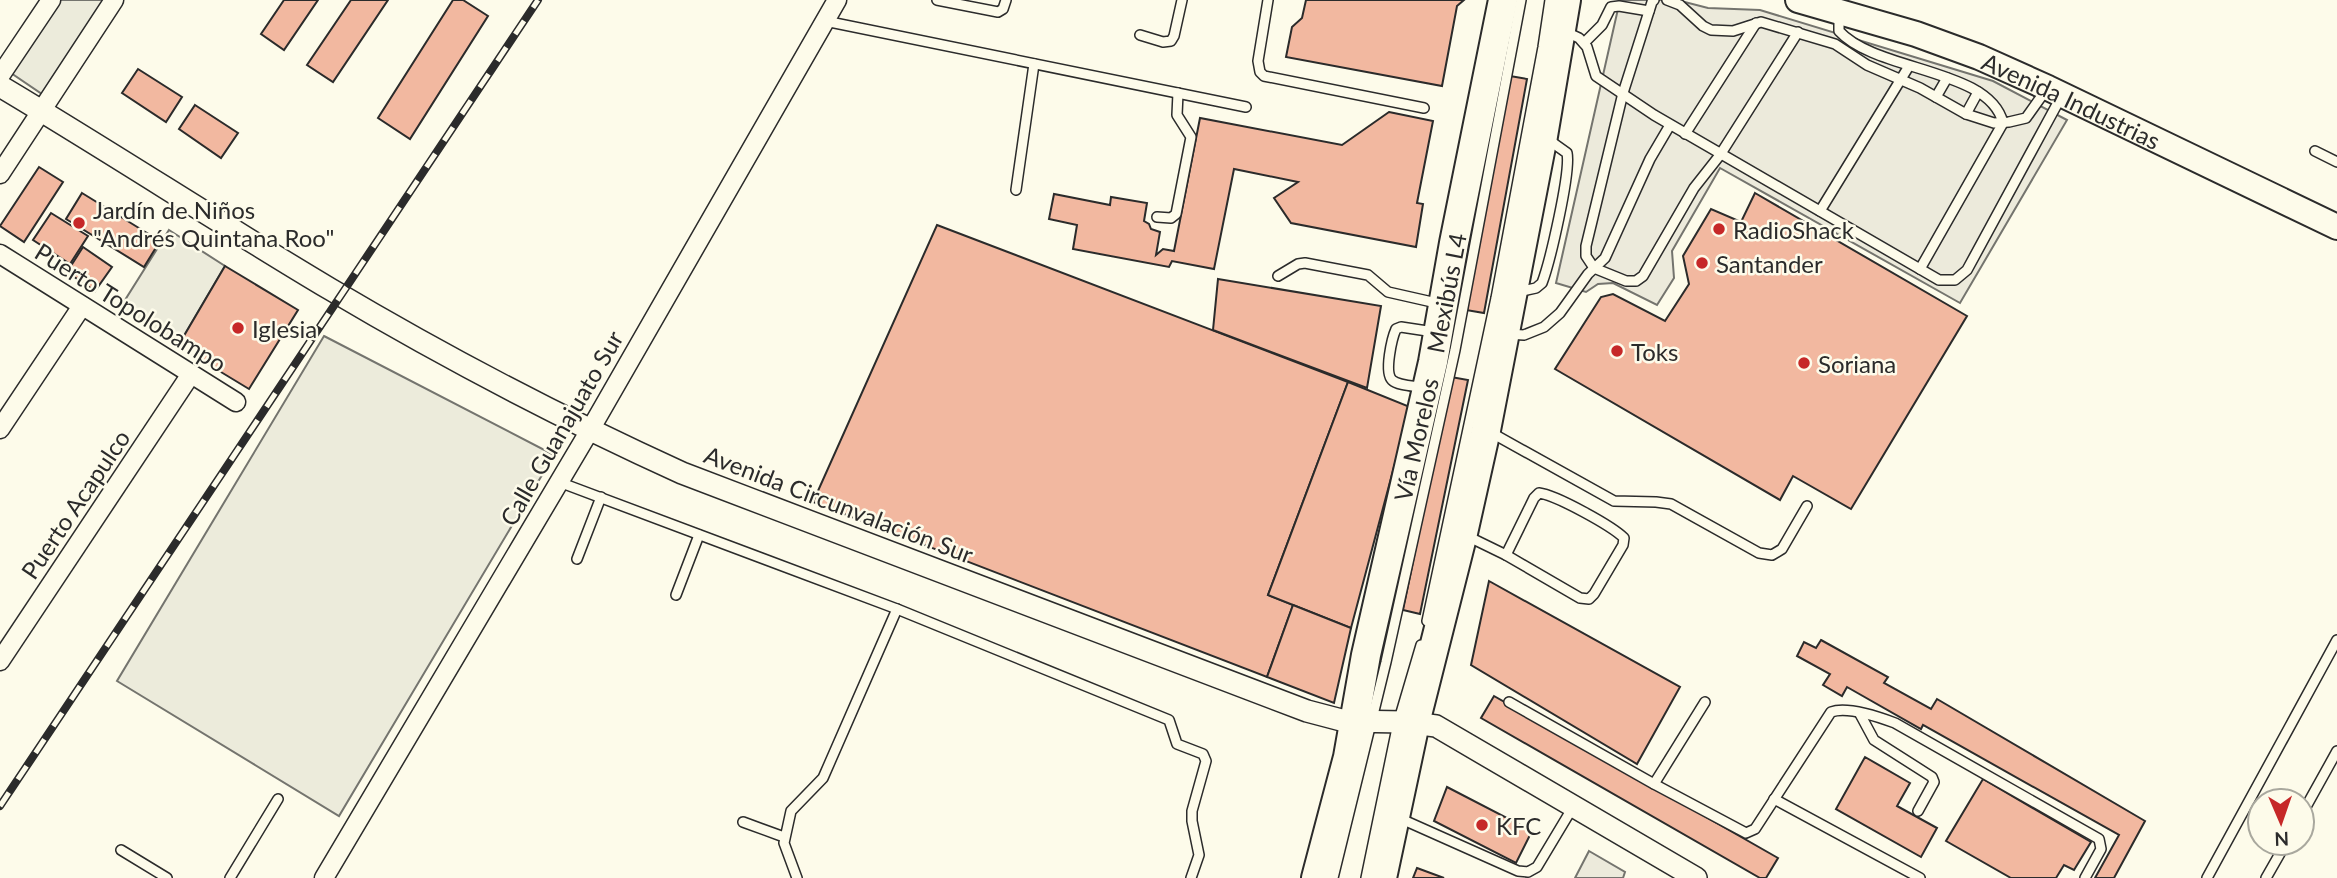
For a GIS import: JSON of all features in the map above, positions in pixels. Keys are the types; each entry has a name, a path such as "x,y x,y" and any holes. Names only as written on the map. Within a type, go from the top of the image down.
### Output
{"main road":[{"name":"Vía Morelos","path":"1316,878 1348,757 1362,723 1366,655 1427,388 1503,0"},
{"path":"1382,878 1395,816 1407,723 1463,533 1486,430 1543,136 1572,37 1566,0"},
{"name":"Avenida Industrias","path":"1798,0 1928,38 1979,57 2337,227"}],"street":[{"path":"0,76 51,0"},
{"path":"0,174 114,0"},
{"name":"Calle Guanajuato Sur","path":"324,878 590,430 837,0"},
{"name":"Avenida Circunvalación Sur","path":"0,86 330,289 418,340 590,430 694,477 1307,711 1362,723 1407,723 1441,729 1696,878"},
{"name":"Puerto Topolobampo","path":"0,254 236,402"},
{"path":"0,429 82,306"},
{"name":"Puerto Acapulco","path":"0,661 191,374"}],"lane":[{"path":"937,0 999,12 1006,0"},
{"path":"1140,35 1171,41 1182,0"},
{"path":"1268,0 1258,61 1260,72 1265,76 1424,108"},
{"name":"Mexibús L4","path":"1333,878 1362,723 1455,349 1521,0"},
{"name":"Mexibús L4","path":"1366,878 1407,723 1424,631 1496,298 1550,0"},
{"path":"1654,0 1623,93 1586,246 1586,256 1594,268 1626,281 1639,280 1694,188 1720,155 1798,32"},
{"path":"1667,0 1680,5 1711,30 1738,30 1756,23 1767,23 1835,44 1867,65 1966,114 1994,123 2026,118 2055,91"},
{"path":"1649,11 1611,7 1602,25 1572,37 1589,52 1594,74 1720,155 1939,280 1955,280 1962,276 2055,91"},
{"path":"1839,11 1838,24 1843,35 1861,48 1948,78 1978,92 1995,106 2003,123"},
{"path":"825,21 1246,107"},
{"path":"1685,134 1756,23"},
{"path":"1016,190 1034,64"},
{"path":"1820,211 1909,66"},
{"path":"1936,97 1948,78"},
{"path":"1966,114 1978,92"},
{"path":"1157,217 1171,218 1176,214 1191,137 1177,115 1178,93"},
{"path":"1920,269 2003,123"},
{"path":"1505,334 1524,335 1544,327 1560,313 1608,254 1650,159 1670,125"},
{"path":"2315,151 2337,162"},
{"path":"1278,276 1298,264 1305,263 1368,275 1388,292 1443,304"},
{"path":"1427,388 1394,382 1390,378 1388,368 1394,335 1396,329 1401,327 1438,333"},
{"path":"1486,430 1614,501 1671,505 1759,553 1772,555 1782,549 1807,506"},
{"path":"558,482 897,609 1169,720 1177,744 1203,754 1206,761 1192,811 1199,855 1191,878"},
{"path":"1463,533 1580,598 1589,599 1623,545 1624,538 1585,513 1548,494 1539,493 1506,555"},
{"path":"577,559 601,497"},
{"path":"676,595 699,535"},
{"path":"797,878 784,837 792,809 822,782 897,609"},
{"path":"2207,878 2337,640"},
{"path":"1509,702 1746,833 1755,829 1827,715 1841,709 1877,716 1895,723 2099,839 2101,849 2085,878"},
{"path":"1654,784 1705,702"},
{"path":"1860,714 1874,740 1933,777 1934,782 1918,811"},
{"path":"2316,789 2337,751"},
{"path":"230,878 278,799"},
{"path":"1774,799 1920,878"},
{"path":"1395,816 1518,872 1528,872 1537,867 1573,807"},
{"path":"743,822 784,837"},
{"path":"121,850 167,878"},
{"path":"2266,878 2278,857"}],"shaded area":[{"path":"55,0 105,0 42,94 8,71"},
{"path":"1620,0 1677,0 1708,8 1760,10 1993,81 2067,120 1960,303 1720,168 1672,251 1674,278 1657,305 1613,283 1598,284 1586,292 1556,283"},
{"path":"169,230 225,266 178,346 120,308"},
{"path":"324,336 554,455 339,816 117,681"},
{"path":"1589,851 1625,872 1623,878 1575,878"}],"building":[{"path":"284,0 318,0 284,50 261,34"},
{"path":"351,0 388,0 333,82 307,65"},
{"path":"453,0 463,0 488,16 410,139 378,118"},
{"path":"1306,0 1464,0 1457,6 1442,86 1286,57 1292,27 1302,18"},
{"path":"138,69 182,97 166,122 122,93"},
{"path":"1510,76 1527,79 1484,313 1466,310"},
{"path":"195,105 238,133 221,158 179,129"},
{"path":"1389,112 1433,121 1417,203 1423,204 1416,247 1291,223 1274,198 1298,182 1234,169 1214,269 1172,261 1169,267 1073,249 1077,225 1049,219 1054,194 1110,205 1111,197 1147,203 1144,221 1151,229 1160,232 1156,255 1163,249 1174,251 1200,118 1342,145"},
{"path":"39,167 63,182 24,242 0,226"},
{"path":"82,193 160,241 144,267 66,219"},
{"path":"1755,193 1967,316 1851,509 1793,476 1780,500 1555,369 1601,297 1613,294 1665,321 1689,284 1683,256 1711,209 1741,222"},
{"path":"51,213 88,236 70,264 33,240"},
{"path":"937,225 1348,382 1268,595 1293,605 1267,677 813,502"},
{"path":"83,247 112,267 95,291 67,272"},
{"name":"Iglesia","path":"225,266 298,310 249,389 178,346"},
{"path":"1218,279 1381,306 1367,388 1213,330"},
{"path":"1451,377 1468,380 1420,614 1403,610"},
{"path":"1348,382 1410,407 1351,628 1268,595"},
{"path":"1489,581 1680,687 1637,764 1471,665"},
{"path":"1293,605 1351,628 1334,703 1267,677"},
{"path":"1821,640 1888,677 1884,683 1931,709 1937,699 2145,821 2114,878 2095,878 2119,835 1923,725 1921,729 1847,687 1842,696 1823,685 1830,674 1797,656 1804,642 1816,648"},
{"path":"1494,696 1778,858 1766,878 1760,878 1481,718"},
{"path":"1865,757 1910,783 1897,806 1937,828 1921,857 1836,809"},
{"path":"1983,779 2091,842 2074,870 2064,865 2056,878 2011,878 1946,841"},
{"path":"1447,787 1532,831 1516,863 1434,821"},
{"path":"1417,868 1444,878 1413,878"}],"railway":[{"path":"0,806 538,0"}],"place":[{"name":"Jardín de Niños \"Andrés Quintana Roo\"","path":"79,223"},
{"name":"RadioShack","path":"1719,229"},
{"name":"Santander","path":"1702,263"},
{"name":"Iglesia","path":"238,328"},
{"name":"Toks","path":"1617,351"},
{"name":"Soriana","path":"1804,363"},
{"name":"KFC","path":"1482,825"}]}
